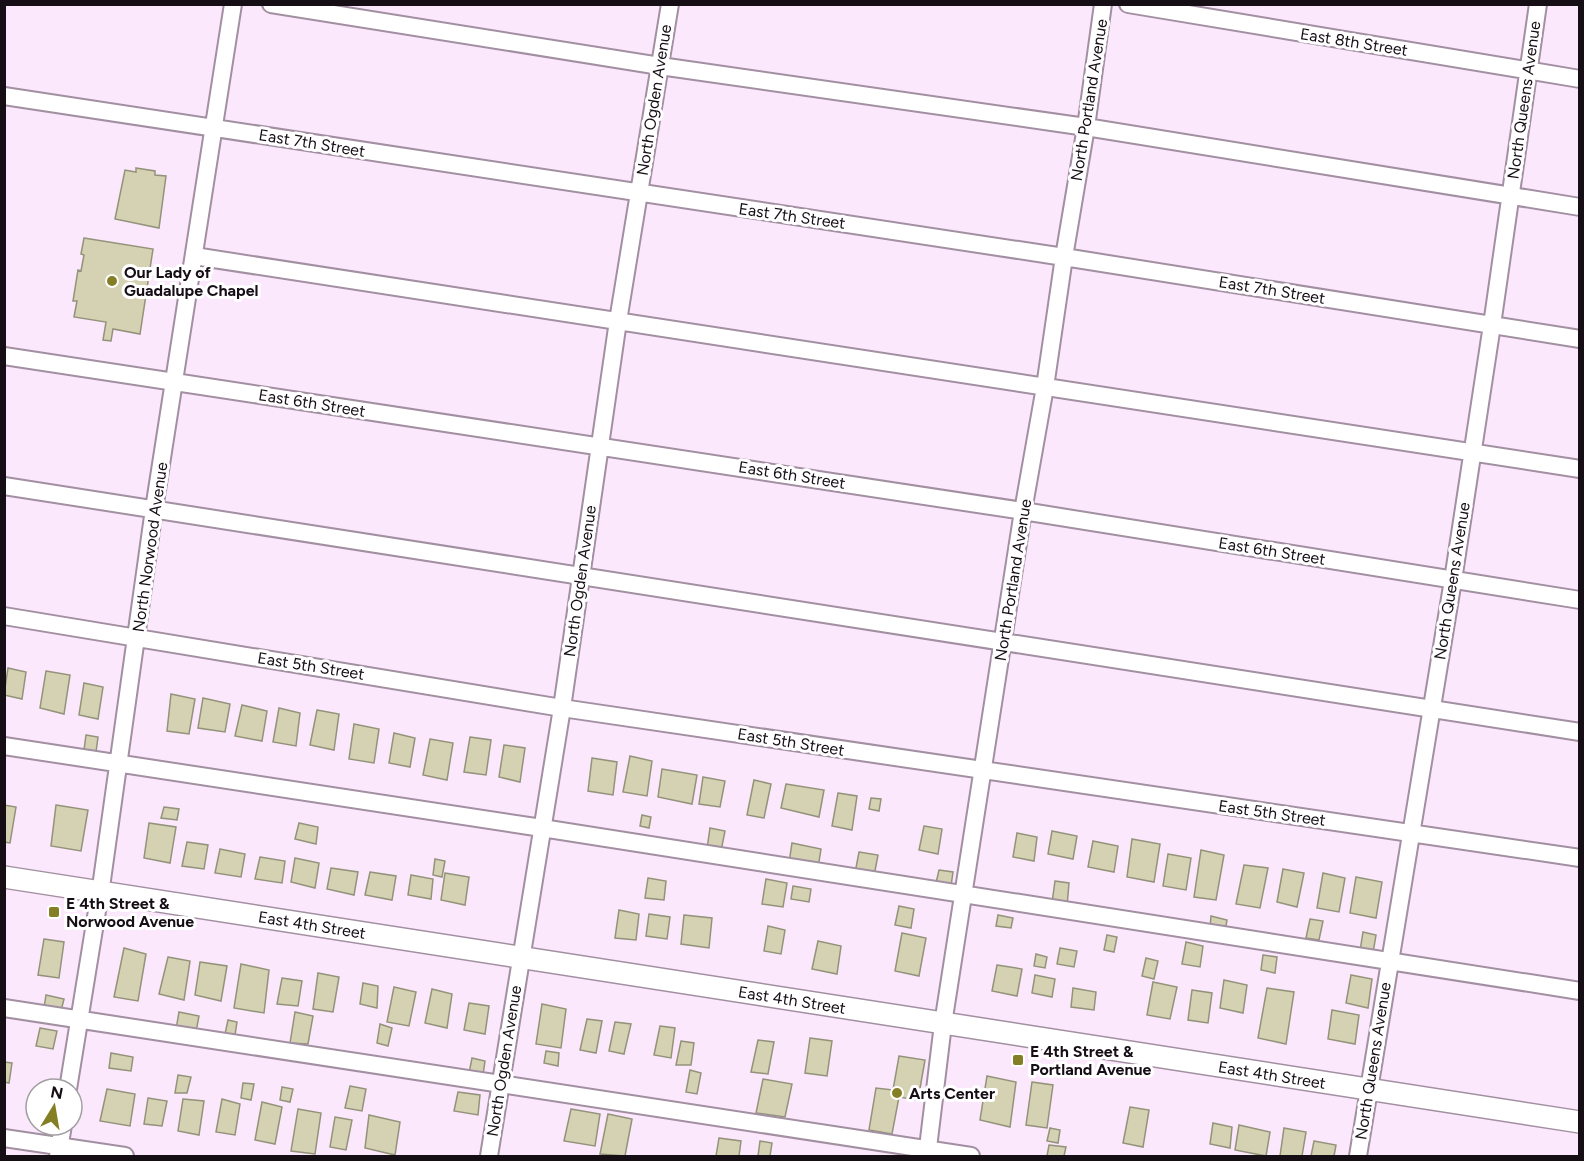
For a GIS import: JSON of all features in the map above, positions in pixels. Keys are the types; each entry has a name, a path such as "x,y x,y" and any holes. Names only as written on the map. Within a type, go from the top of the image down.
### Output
{"main road":[{"name":"East 4th Street","path":"4,877 1580,1122"}],"street":[{"name":"North Norwood Avenue","path":"71,1077 100,892 154,509 232,4"},
{"path":"271,4 660,66 1086,127 1580,207"},
{"name":"North Ogden Avenue","path":"489,1156 562,708 618,321 670,4"},
{"name":"North Portland Avenue","path":"928,1153 943,1024 1086,127 1103,4"},
{"name":"East 8th Street","path":"1128,4 1580,79"},
{"name":"North Queens Avenue","path":"1358,1156 1473,452 1538,4"},
{"name":"East 7th Street","path":"4,96 1064,257 1580,339"},
{"path":"194,256 1580,469"},
{"name":"East 6th Street","path":"4,356 1023,511 1580,600"},
{"path":"4,486 1580,732"},
{"name":"East 5th Street","path":"4,616 562,708 1580,858"},
{"path":"4,746 1580,991"},
{"path":"4,1008 928,1153 971,1156"},
{"path":"4,1138 59,1151 125,1156"}],"building":[{"path":"136,168 155,171 155,175 166,176 159,228 115,219 125,170 136,172"},
{"name":"Our Lady of Guadalupe Chapel","path":"84,238 153,249 140,334 113,329 111,341 103,340 106,322 74,317 77,301 73,301 78,270 81,271 84,255 81,254"},
{"path":"8,668 26,672 22,699 4,695"},
{"path":"46,671 70,675 64,714 40,708"},
{"path":"84,683 103,687 98,719 79,715"},
{"path":"171,694 195,699 189,734 167,731"},
{"path":"203,698 230,704 225,732 198,728"},
{"path":"242,705 267,711 262,741 235,736"},
{"path":"279,708 300,713 296,746 273,742"},
{"path":"317,710 339,714 334,750 310,745"},
{"path":"354,724 379,729 374,763 349,759"},
{"path":"394,733 415,738 410,767 389,763"},
{"path":"86,735 98,737 96,752 84,750"},
{"path":"470,737 491,740 486,775 464,772"},
{"path":"430,739 453,743 447,780 423,775"},
{"path":"504,745 525,748 520,782 499,777"},
{"path":"630,756 652,761 647,796 623,792"},
{"path":"592,758 617,762 613,795 588,791"},
{"path":"662,769 697,775 692,804 658,797"},
{"path":"703,777 725,781 720,807 699,804"},
{"path":"754,780 771,784 764,818 747,815"},
{"path":"786,784 824,790 819,817 781,808"},
{"path":"838,793 857,796 852,830 832,826"},
{"path":"871,798 881,799 879,811 869,809"},
{"path":"4,805 16,807 10,843 4,842"},
{"path":"56,805 88,810 81,851 51,846"},
{"path":"164,807 179,809 177,820 161,818"},
{"path":"642,815 651,817 649,828 640,826"},
{"path":"149,823 176,827 170,863 144,858"},
{"path":"299,823 318,827 316,844 295,839"},
{"path":"924,826 942,829 938,854 919,850"},
{"path":"710,828 725,831 721,851 707,849"},
{"path":"1052,831 1077,836 1073,859 1048,854"},
{"path":"1017,833 1037,837 1034,861 1013,857"},
{"path":"1132,839 1160,844 1154,882 1127,877"},
{"path":"1093,841 1118,846 1114,872 1088,867"},
{"path":"187,842 208,845 204,869 182,866"},
{"path":"792,843 821,849 818,868 789,863"},
{"path":"220,849 245,854 241,877 215,873"},
{"path":"1201,850 1224,855 1216,900 1194,897"},
{"path":"859,852 878,855 874,876 855,873"},
{"path":"1168,854 1191,858 1186,890 1163,886"},
{"path":"260,857 285,861 282,883 255,879"},
{"path":"295,858 319,863 315,888 291,882"},
{"path":"435,859 445,861 442,877 433,875"},
{"path":"1244,865 1268,868 1260,908 1236,904"},
{"path":"331,868 358,872 354,895 327,889"},
{"path":"1283,869 1304,873 1297,907 1277,902"},
{"path":"939,870 953,872 951,886 936,883"},
{"path":"370,872 396,876 392,900 365,895"},
{"path":"445,873 469,877 465,905 441,900"},
{"path":"1323,873 1345,878 1339,912 1317,908"},
{"path":"411,875 433,879 431,899 408,895"},
{"path":"1356,877 1382,882 1376,918 1350,913"},
{"path":"648,878 666,881 664,900 645,898"},
{"path":"766,879 787,883 783,907 762,904"},
{"path":"1055,881 1069,883 1067,906 1052,903"},
{"path":"793,886 811,889 809,902 791,899"},
{"path":"899,906 914,909 911,928 895,925"},
{"path":"619,910 639,914 636,940 615,938"},
{"path":"649,914 670,917 667,939 646,936"},
{"path":"684,915 712,918 709,948 681,944"},
{"path":"998,915 1013,918 1011,928 996,926"},
{"path":"1211,916 1227,920 1225,931 1210,928"},
{"path":"1310,919 1323,921 1319,940 1306,938"},
{"path":"768,926 785,930 781,954 764,951"},
{"path":"1363,932 1376,935 1373,953 1360,951"},
{"path":"902,933 926,938 919,976 895,971"},
{"path":"1107,935 1117,937 1114,952 1104,950"},
{"path":"44,939 64,942 59,978 38,975"},
{"path":"818,941 841,946 837,974 812,969"},
{"path":"1186,942 1203,946 1200,967 1182,964"},
{"path":"124,948 146,954 138,1001 114,997"},
{"path":"1060,948 1077,951 1074,967 1057,964"},
{"path":"1036,954 1047,957 1045,968 1034,966"},
{"path":"1263,955 1277,957 1275,973 1261,970"},
{"path":"168,957 190,961 184,1000 159,994"},
{"path":"1146,958 1158,961 1154,979 1142,976"},
{"path":"200,962 227,966 221,1001 195,995"},
{"path":"241,964 269,970 264,1013 234,1008"},
{"path":"997,965 1022,969 1017,996 992,991"},
{"path":"318,973 339,977 333,1012 313,1009"},
{"path":"1035,975 1055,979 1052,997 1032,993"},
{"path":"1351,975 1372,979 1368,1008 1346,1003"},
{"path":"282,978 302,981 298,1006 277,1004"},
{"path":"1224,980 1247,985 1243,1013 1220,1008"},
{"path":"1153,982 1177,987 1170,1019 1147,1015"},
{"path":"363,983 378,986 377,1008 360,1004"},
{"path":"394,987 416,992 409,1026 387,1022"},
{"path":"1073,988 1096,992 1094,1010 1071,1007"},
{"path":"1267,988 1294,992 1286,1044 1258,1038"},
{"path":"432,989 452,994 447,1028 425,1023"},
{"path":"1192,990 1212,993 1208,1023 1188,1020"},
{"path":"46,995 64,999 61,1011 44,1008"},
{"path":"469,1003 489,1006 485,1034 464,1030"},
{"path":"542,1004 566,1009 561,1048 536,1044"},
{"path":"1332,1010 1359,1015 1355,1044 1328,1039"},
{"path":"179,1012 199,1016 196,1032 176,1029"},
{"path":"295,1012 313,1016 308,1044 290,1043"},
{"path":"587,1019 602,1021 596,1053 580,1050"},
{"path":"228,1020 237,1022 235,1035 225,1034"},
{"path":"615,1022 631,1024 624,1054 609,1051"},
{"path":"380,1024 392,1028 388,1046 377,1043"},
{"path":"660,1026 675,1028 671,1058 654,1055"},
{"path":"40,1028 57,1031 53,1049 36,1046"},
{"path":"810,1038 832,1041 827,1076 805,1073"},
{"path":"758,1040 774,1042 768,1074 751,1072"},
{"path":"681,1041 694,1043 691,1065 676,1065"},
{"path":"546,1051 559,1053 558,1066 544,1063"},
{"path":"111,1053 133,1057 131,1071 109,1068"},
{"name":"Arts Center","path":"899,1056 925,1060 918,1100 899,1097 892,1134 869,1130 876,1088 893,1090"},
{"path":"472,1058 485,1061 483,1075 469,1073"},
{"path":"4,1062 12,1063 9,1083 4,1082"},
{"path":"690,1070 701,1073 697,1094 686,1092"},
{"path":"178,1075 191,1077 187,1093 175,1093"},
{"path":"987,1076 1016,1082 1010,1127 980,1120"},
{"path":"763,1079 792,1084 785,1117 756,1113"},
{"path":"1032,1082 1053,1085 1047,1128 1026,1125"},
{"path":"243,1083 254,1084 251,1100 241,1098"},
{"path":"350,1086 366,1089 362,1111 345,1108"},
{"path":"282,1087 293,1089 290,1102 280,1100"},
{"path":"107,1089 135,1094 130,1126 100,1121"},
{"path":"458,1092 480,1095 478,1115 454,1111"},
{"path":"148,1098 167,1101 162,1126 144,1124"},
{"path":"183,1099 204,1101 199,1135 178,1131"},
{"path":"222,1099 240,1104 235,1135 216,1132"},
{"path":"262,1102 282,1107 275,1144 255,1140"},
{"path":"1130,1107 1149,1110 1143,1147 1123,1143"},
{"path":"298,1109 321,1113 315,1154 291,1151"},
{"path":"571,1109 600,1114 595,1146 564,1141"},
{"path":"608,1114 632,1119 625,1156 600,1154"},
{"path":"369,1115 400,1122 395,1155 365,1148"},
{"path":"335,1117 352,1120 346,1150 330,1147"},
{"path":"1213,1123 1232,1127 1230,1148 1210,1144"},
{"path":"1239,1125 1270,1132 1266,1156 1235,1150"},
{"path":"1050,1128 1060,1130 1058,1143 1047,1141"},
{"path":"1284,1128 1306,1132 1302,1156 1280,1156"},
{"path":"719,1138 741,1141 739,1156 716,1156"},
{"path":"760,1141 772,1143 770,1156 758,1156"},
{"path":"1314,1141 1336,1145 1334,1156 1311,1156"},
{"path":"1049,1145 1066,1147 1064,1156 1047,1156"}],"place":[{"name":"Our Lady of Guadalupe Chapel","path":"112,281"},
{"name":"E 4th Street & Norwood Avenue","path":"54,912"},
{"name":"E 4th Street & Portland Avenue","path":"1018,1060"},
{"name":"Arts Center","path":"897,1093"}]}
